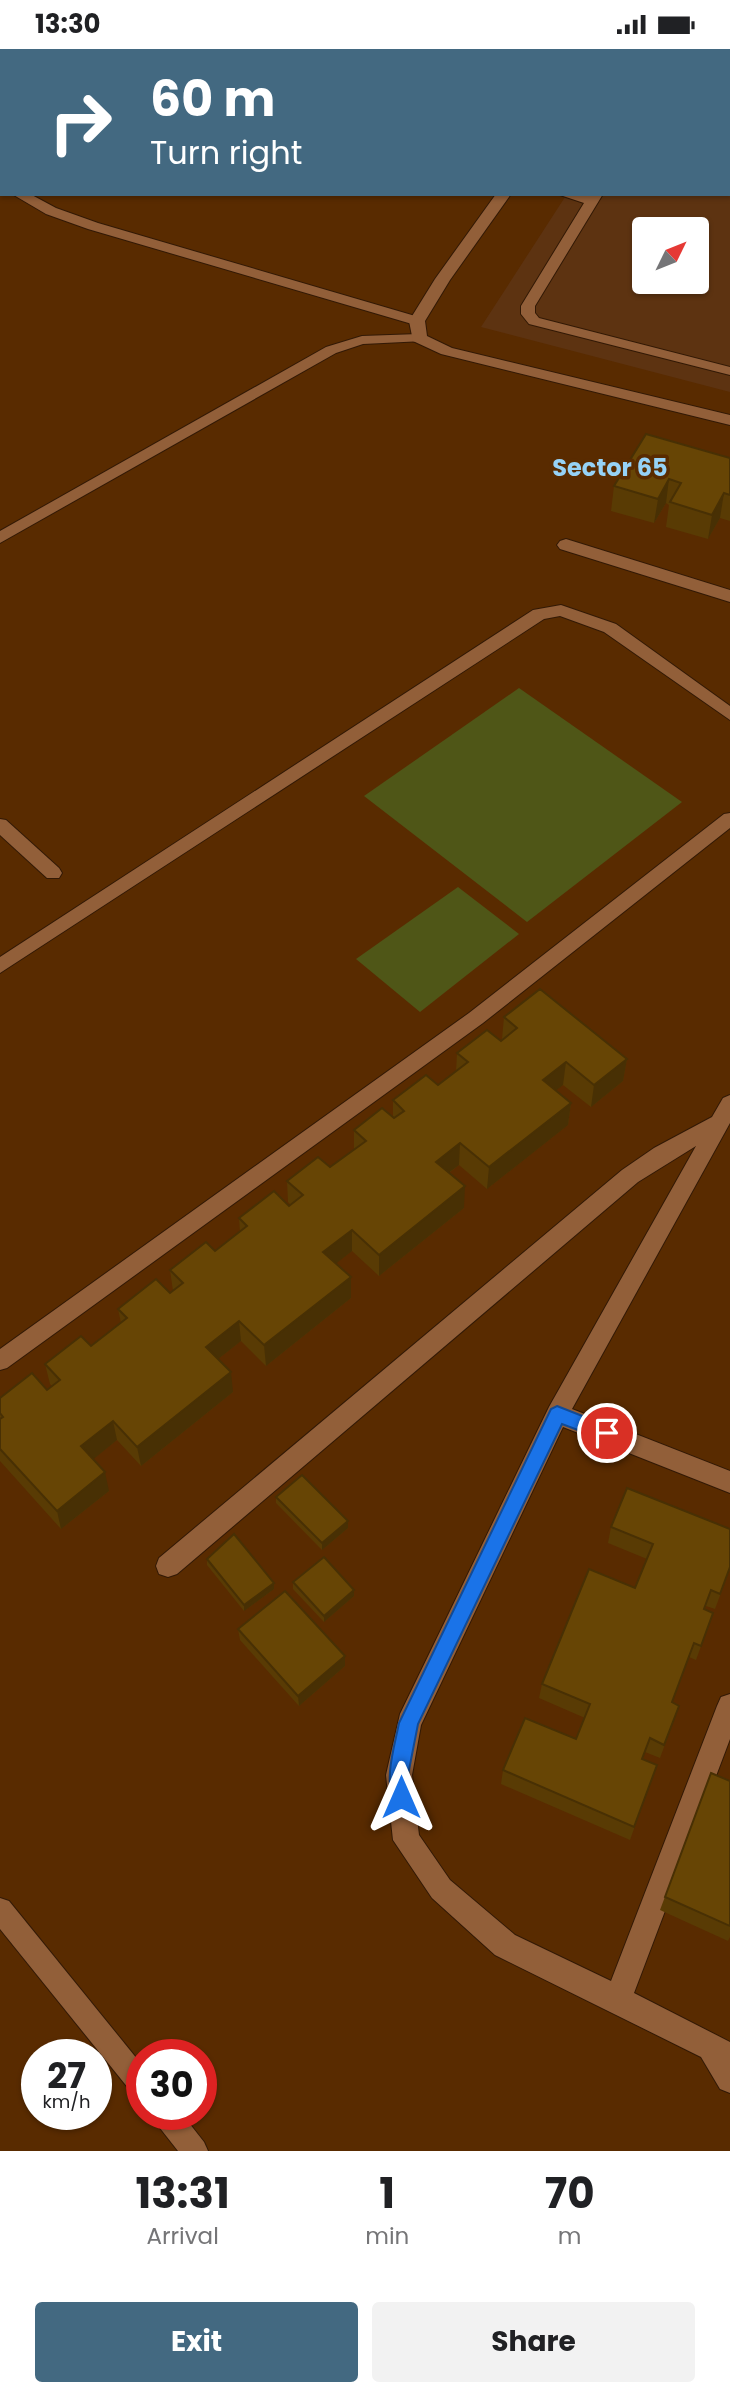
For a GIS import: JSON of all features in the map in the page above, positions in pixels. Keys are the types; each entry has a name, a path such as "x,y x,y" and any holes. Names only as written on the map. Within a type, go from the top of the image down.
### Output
{"street":[{"path":"503,196 443,279 418,330 447,351 730,420"},
{"path":"566,545 730,596"},
{"path":"725,1113 557,1414 409,1723 399,1775 406,1840 441,1889 505,1945 618,1999 720,2053 730,2079"},
{"path":"168,1566 630,1177 725,1113"},
{"path":"557,1414 730,1482"},
{"path":"618,1999 730,1706"}],"lane":[{"path":"23,196 51,211 93,226 418,330"},
{"path":"594,198 528,306 527,314 534,321 547,326 730,371"},
{"path":"0,538 331,350 362,340 418,330"},
{"path":"0,966 539,614 561,610 610,628 730,714"},
{"path":"0,1361 477,1019 730,819"},
{"path":"0,825 54,873"},
{"path":"0,1910 126,2065"},
{"path":"178,2130 195,2151"}],"shaded area":[{"path":"566,196 730,196 730,392 481,327"}],"green space":[{"path":"519,688 682,802 527,922 364,796"},
{"path":"458,887 519,934 420,1012 356,959"}],"building":[{"path":"646,434 730,458 730,495 724,493 712,515 670,502 681,483 669,479 658,499 614,486"},
{"path":"540,989 627,1059 594,1085 566,1062 543,1080 571,1103 489,1167 460,1143 436,1162 465,1186 379,1255 352,1230 323,1252 351,1277 264,1345 239,1321 206,1347 231,1372 137,1447 113,1421 81,1446 105,1472 57,1511 0,1449 0,1419 3,1417 0,1413 0,1398 32,1373 47,1390 60,1380 45,1364 81,1336 91,1346 127,1318 118,1309 156,1279 170,1293 183,1283 170,1270 206,1242 215,1251 247,1226 239,1218 274,1191 289,1206 303,1195 287,1181 318,1157 330,1167 366,1141 354,1130 382,1108 394,1118 404,1111 393,1100 426,1075 438,1085 468,1062 457,1053 487,1030 501,1041 517,1028 504,1017"},
{"path":"302,1475 348,1521 322,1543 276,1497"},
{"path":"627,1488 730,1529 730,1567 720,1594 711,1590 704,1609 713,1613 701,1646 694,1643 672,1702 679,1706 664,1745 650,1738 642,1759 657,1765 634,1827 503,1770 525,1718 576,1739 590,1704 542,1684 589,1569 635,1588 653,1544 611,1527"},
{"path":"234,1534 274,1583 244,1605 207,1559"},
{"path":"324,1557 354,1590 324,1616 293,1582"},
{"path":"285,1591 345,1656 298,1696 238,1629"},
{"path":"711,1773 730,1781 730,1926 665,1897"}],"district":[{"name":"Sector 65","path":"610,467"}],"route":[{"path":"401,1797 399,1775 409,1723 557,1414 607,1433"}]}
